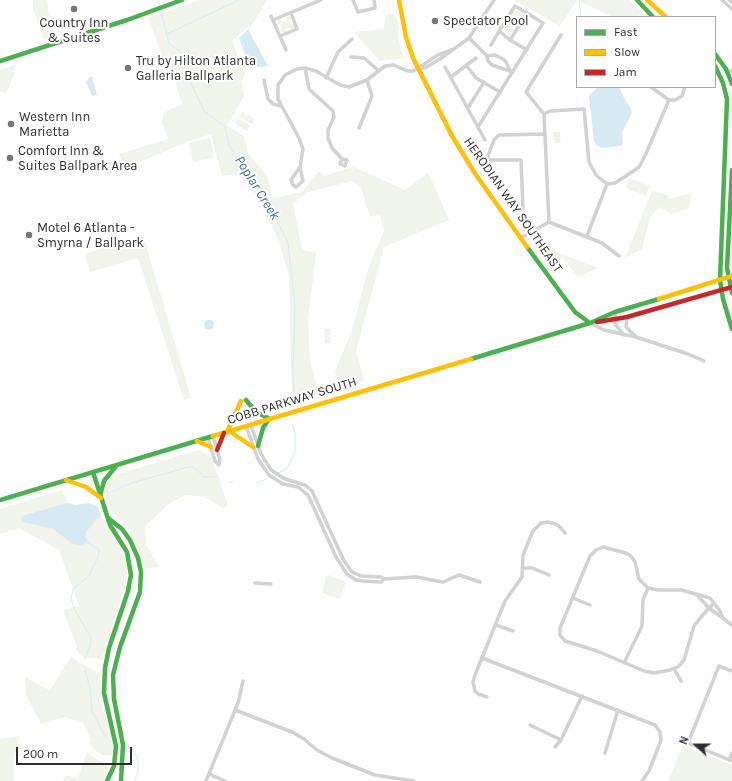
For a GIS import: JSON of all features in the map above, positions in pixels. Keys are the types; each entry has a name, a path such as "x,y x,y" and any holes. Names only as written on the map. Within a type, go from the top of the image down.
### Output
{"main road":[{"path":"0,61 127,20 182,0"},
{"name":"HERODIAN WAY SOUTHEAST","path":"399,0 406,37 418,68 459,147 520,238 575,312 590,323"},
{"path":"637,0 652,16"},
{"path":"647,0 665,16"},
{"path":"716,55 730,71 732,84"},
{"path":"0,58 10,57"},
{"path":"716,68 724,82 726,92 720,280 732,329"},
{"path":"732,170 727,260 732,293"},
{"name":"COBB PARKWAY SOUTH","path":"0,500 590,323 615,312 730,277"},
{"name":"COBB PARKWAY SOUTH","path":"590,323 627,317 731,288"},
{"path":"217,450 243,401 256,412 269,420 263,428 255,446 227,432"},
{"path":"196,441 211,448"},
{"path":"101,497 105,479 119,464"},
{"path":"93,472 108,518 114,532 127,552 131,575 128,591 109,648 105,668 105,697 116,746 115,762 107,781"},
{"path":"66,480 86,486 101,497"},
{"path":"108,518 122,529 130,540 138,558 141,572 140,592 120,647 113,675 114,699 123,745 121,781"}],"street":[{"path":"273,20 321,0"},
{"path":"353,0 358,12 375,8 374,0"},
{"path":"300,167 303,181 296,187 292,185 291,180 300,167 303,154 301,143 281,106 277,94 279,82 285,75 293,70 305,68 344,87 359,84 378,70 388,65 409,71 418,68 438,55 454,49 469,38 494,0"},
{"path":"722,0 732,9"},
{"path":"478,128 511,71 527,50 543,23 515,6 491,45"},
{"path":"280,36 297,29 291,12"},
{"path":"510,40 527,13"},
{"path":"271,16 286,50"},
{"path":"499,31 510,40 527,50"},
{"path":"549,222 544,114 526,92 561,35"},
{"path":"469,38 487,56 488,61 492,65 502,70 511,71"},
{"path":"326,78 338,52 352,39"},
{"path":"487,56 495,55 503,59 511,71"},
{"path":"351,57 364,58 378,70"},
{"path":"451,77 476,58"},
{"path":"466,65 474,76 500,92"},
{"path":"445,67 485,140"},
{"path":"305,68 307,84 311,93 333,111 334,117 328,130 328,138 332,148 342,159"},
{"path":"264,80 268,99 273,104 281,106"},
{"path":"359,128 372,96 366,80"},
{"path":"468,108 484,82"},
{"path":"653,88 669,100 675,100 682,96 686,88"},
{"path":"544,114 550,111 584,109 589,162 596,175 607,184 616,183 639,167 669,100"},
{"path":"726,124 732,124"},
{"path":"523,209 521,160 491,161 488,160 488,156 494,140 499,135 545,134"},
{"path":"587,236 607,184"},
{"path":"520,238 549,222 587,236 606,245 619,256"},
{"path":"615,312 614,319 617,328 625,336"},
{"path":"627,317 626,327 636,337"},
{"path":"590,323 604,330 625,336 636,337 688,354 704,362"},
{"path":"248,426 260,464 269,475 283,484 298,487 308,495 336,557 348,574 356,580 381,582 384,579 416,577 443,582 459,575 480,582"},
{"path":"211,437 220,460 219,465 215,461 211,448 211,437"},
{"path":"487,697 478,694 474,687 475,675 507,597 521,580 525,550 533,531 541,523 545,522 556,524 565,533"},
{"path":"714,603 694,626 688,643 686,657 681,664 674,669 650,672 624,663 597,651 562,640 560,635 560,628 590,556 596,550 606,547 626,553 633,558 639,579 648,588 658,590 682,590 706,596 714,603 722,618"},
{"path":"523,568 532,568 549,575"},
{"path":"255,583 271,584"},
{"path":"624,663 642,626 643,600 648,588"},
{"path":"696,594 709,608 732,625"},
{"path":"573,598 590,605"},
{"path":"496,625 513,631"},
{"path":"482,658 651,723 662,731 661,740 649,771 642,781"},
{"path":"732,671 719,666 688,743 731,760 732,753"},
{"path":"674,669 681,681"},
{"path":"206,781 235,710 243,681"},
{"path":"555,747 561,740 582,696"},
{"path":"235,710 292,732 304,739 316,750 374,775 414,781"},
{"path":"605,754 618,710"},
{"path":"530,725 561,740"},
{"path":"209,774 225,781"}],"shaded area":[{"path":"33,0 47,0 52,37 44,40 33,10"},
{"path":"200,0 267,0 254,22 232,41 245,74 241,82 244,96 227,125 244,137 248,153 267,176 273,198 302,192 319,171 324,176 354,167 405,190 428,173 437,192 449,220 384,247 356,351 364,381 340,387 335,371 351,333 369,266 384,231 380,215 370,217 361,187 352,181 308,192 293,204 302,250 316,253 308,320 310,360 319,394 292,402 289,275 278,239 262,204 238,174 222,176 211,134 189,141 125,168 119,154 168,139 162,123 164,112 182,104 169,61 164,59 148,18"},
{"path":"515,0 577,0 560,26"},
{"path":"577,0 629,0 645,16 611,16"},
{"path":"518,10 523,15 509,36 504,28 507,26 514,12"},
{"path":"395,14 399,28 398,38 404,58 380,61 354,32 384,29 385,15"},
{"path":"289,16 292,19 289,20 291,24 294,24 294,28 291,29 290,27 285,29 286,32 281,32 281,25 277,24 278,20 280,19 282,22 287,20 286,17"},
{"path":"248,29 268,66 250,68 239,38"},
{"path":"15,65 14,75 6,93 0,91 0,70"},
{"path":"90,77 92,77 97,95 92,96 86,82"},
{"path":"597,88 619,88 632,113 622,132 623,145 602,148 596,145 594,141 589,96"},
{"path":"242,112 255,119 252,124 239,117"},
{"path":"238,119 250,126 247,131 235,124"},
{"path":"553,132 560,132 561,143 554,143"},
{"path":"210,138 214,157 193,162 189,143"},
{"path":"630,178 650,186 646,196 626,188"},
{"path":"652,191 667,195 669,199 691,193 689,208 672,214 659,207 650,217 642,249 625,258"},
{"path":"143,235 191,398 184,400 138,258 90,272 85,254"},
{"path":"539,245 598,268 578,277 563,258 558,261 550,256 545,260 535,248"},
{"path":"207,320 211,320 213,321 213,329 207,330 204,327 204,323"},
{"path":"324,329 331,329 331,343 325,343"},
{"path":"199,450 212,458 228,506 223,508 204,497 186,495 170,503 145,526 146,545 159,567 145,569 137,545 130,532 113,513 106,498 106,485 115,475"},
{"path":"62,490 67,503 25,515 22,522 53,529 71,543 85,537 86,532 101,515 124,553 127,568 126,583 102,659 82,656 76,649 77,646 63,610 79,606 59,550 19,528 0,534 0,509"},
{"path":"67,503 76,505 89,503 98,507 101,515 86,532 85,537 88,540 82,546 71,543 53,529 22,522 21,518 25,515"},
{"path":"328,575 346,582 339,599 322,593 326,576"},
{"path":"71,656 79,663 100,675 102,705 112,737 113,753 111,756 103,755 96,751 90,743 91,739 83,723 65,717 41,724 26,695 25,677 50,691"},
{"path":"20,736 14,757 14,781 0,781 0,739"},
{"path":"683,746 732,765 732,781 668,781"},
{"path":"87,752 91,756 109,766 103,781 63,781 66,775 78,779"}],"waterway":[{"name":"Poplar Creek","path":"158,0 160,6"},
{"path":"167,34 239,0"},
{"path":"579,0 581,16"},
{"name":"Poplar Creek","path":"161,11 169,44 180,51 180,60 204,111 225,127 229,145 275,217 288,243 295,306 293,370 294,399"},
{"name":"Poplar Creek","path":"278,473 287,469 295,452 295,433 292,424"},
{"name":"Poplar Creek","path":"108,493 132,483 188,467 194,467 204,477 217,477"},
{"name":"Poplar Creek","path":"256,483 267,479"},
{"name":"Poplar Creek","path":"85,659 91,643 91,638 74,608 71,599 73,589 88,577 98,557 99,550 87,542"},
{"name":"Poplar Creek","path":"84,667 90,688 92,711 107,740"},
{"name":"Poplar Creek","path":"129,747 138,759 138,771 135,781"}],"traffic: fast":[{"path":"0,61 127,20 182,0"},
{"path":"637,0 652,16"},
{"path":"716,55 726,69 732,84"},
{"path":"716,68 723,83 727,99 720,280 723,299 732,329"},
{"path":"732,170 727,268 732,293"},
{"path":"527,247 575,312 590,323"},
{"path":"471,359 590,323 615,312 659,299"},
{"path":"246,400 256,412 270,419"},
{"path":"258,446 263,428 268,420"},
{"path":"0,500 213,436"},
{"path":"100,496 104,481 116,466"},
{"path":"93,472 110,525 127,552 131,575 128,591 109,648 105,668 104,693 116,746 114,766 107,781"},
{"path":"108,518 122,529 130,540 138,558 141,572 140,592 120,647 113,675 114,699 123,745 121,781"}],"traffic: slow":[{"path":"399,0 406,37 413,58 452,136 476,175 527,247"},
{"path":"647,0 665,16"},
{"path":"659,299 732,276"},
{"path":"213,436 471,359"},
{"path":"227,432 241,401"},
{"path":"229,431 253,447"},
{"path":"197,441 211,447"},
{"path":"66,480 86,487 101,498"}],"traffic: jam":[{"path":"597,322 627,317 732,287"},
{"path":"217,450 224,433"}],"place":[{"name":"Country Inn & Suites","path":"74,9"},
{"name":"Spectator Pool","path":"435,21"},
{"name":"Tru by Hilton Atlanta Galleria Ballpark","path":"128,68"},
{"name":"Western Inn Marietta","path":"11,124"},
{"name":"Comfort Inn & Suites Ballpark Area","path":"10,158"},
{"name":"Motel 6 Atlanta - Smyrna / Ballpark","path":"29,235"}]}
